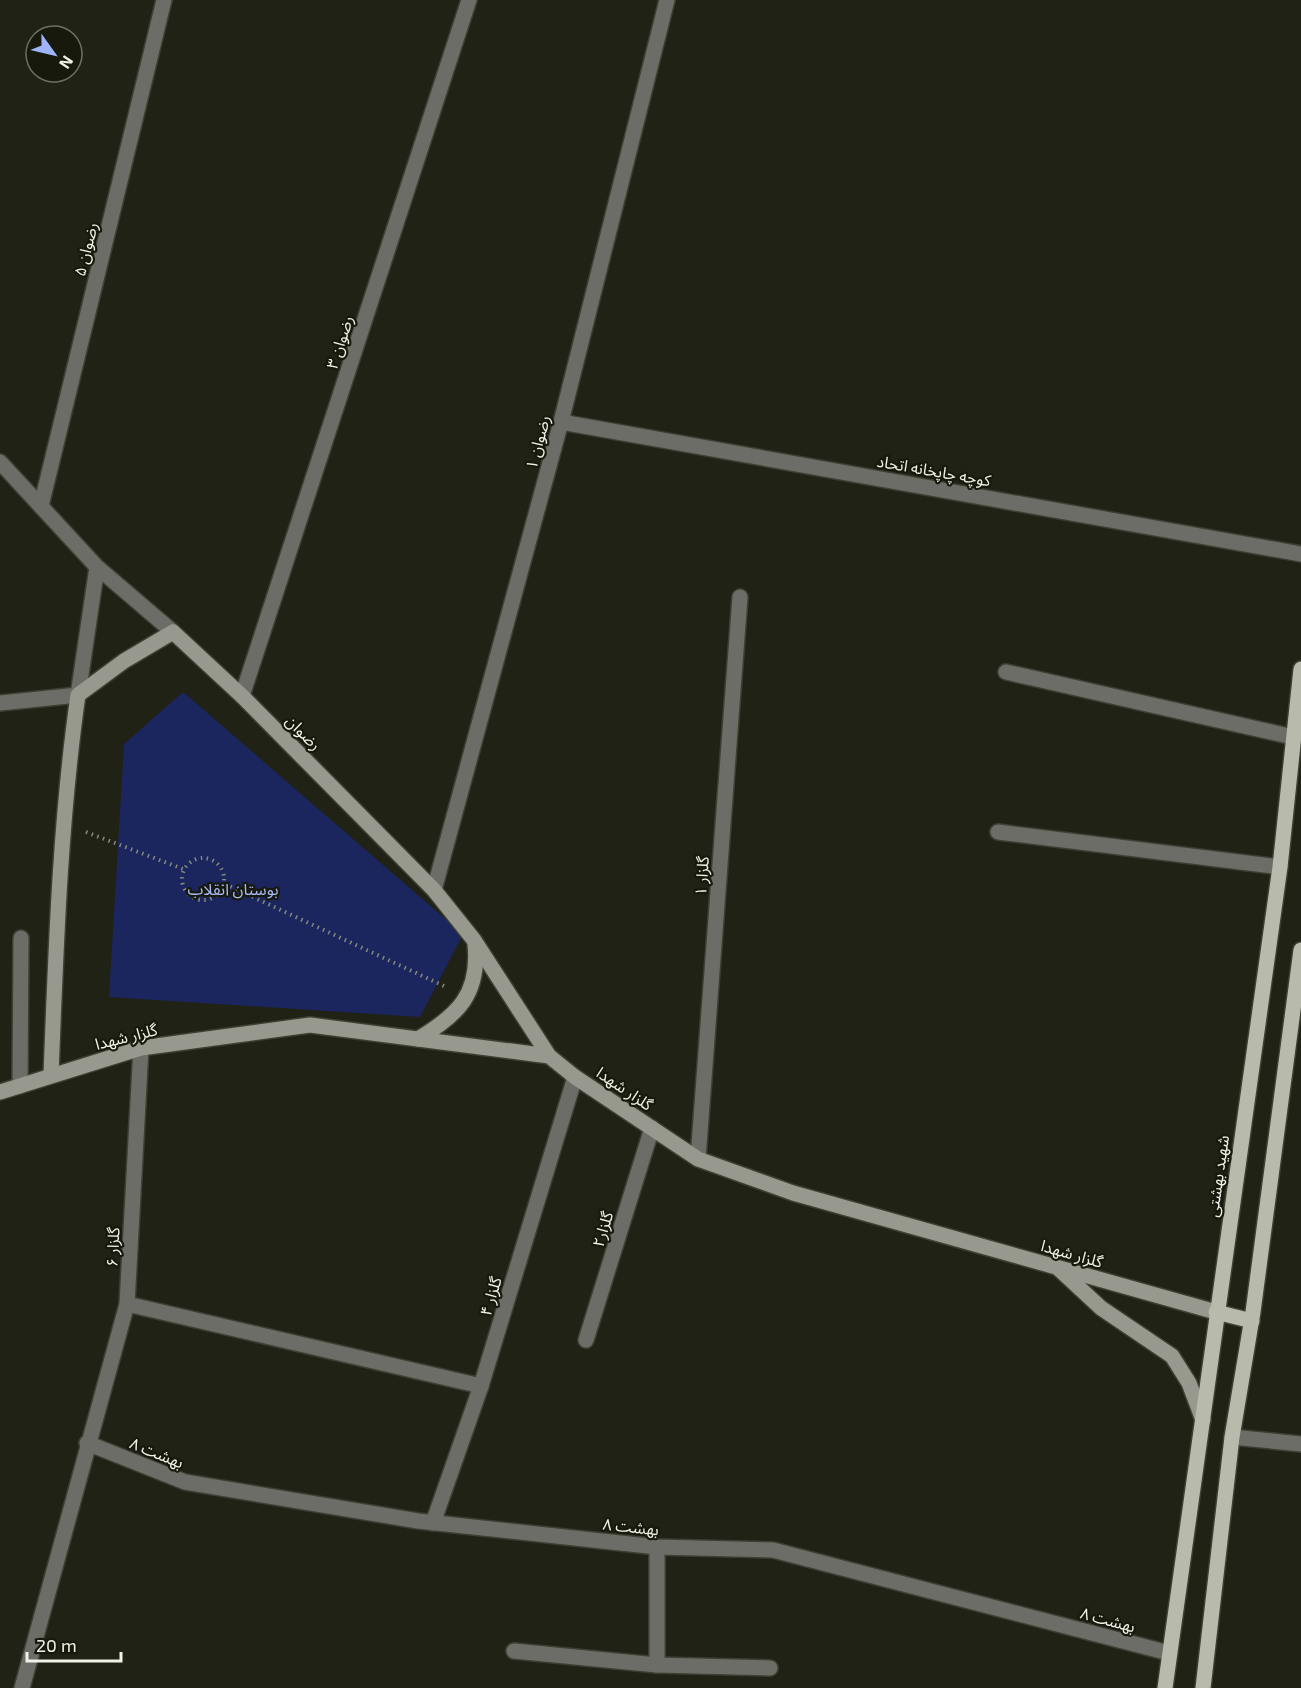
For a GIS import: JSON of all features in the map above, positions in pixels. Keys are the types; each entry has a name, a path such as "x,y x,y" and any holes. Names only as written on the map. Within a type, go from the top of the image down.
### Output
{"main road":[{"name":"رضوان","path":"172,632 242,696 434,890 474,940 549,1056"},
{"path":"51,1076 64,823 69,760 78,695 124,661 172,632"},
{"name":"شهید بهشتی","path":"1165,1688 1203,1420 1215,1312 1280,867 1301,669"},
{"path":"418,1039 447,1022 467,997 477,966 474,940"},
{"path":"1203,1688 1232,1437 1252,1321 1301,950"},
{"name":"گلزار شهدا","path":"0,1092 141,1048 310,1025 549,1056 575,1077 698,1159 793,1193 1215,1312"},
{"path":"1057,1267 1101,1308 1172,1356 1189,1383 1203,1420"},
{"path":"1215,1312 1252,1321"}],"street":[{"name":"رضوان ۵","path":"41,506 164,0"},
{"name":"رضوان ۳","path":"242,696 469,0"},
{"name":"رضوان ۱","path":"434,890 561,422 667,0"},
{"name":"کوچه چاپخانه اتحاد","path":"561,422 1301,554"},
{"name":"رضوان","path":"0,462 97,567 172,632"},
{"path":"0,703 78,695 97,567"},
{"name":"گلزار ۱","path":"698,1159 740,597"},
{"path":"1006,672 1293,737"},
{"path":"998,832 1280,867"},
{"path":"20,1086 21,939"},
{"name":"گلزار ۶","path":"22,1688 87,1443 127,1304 141,1048"},
{"name":"گلزار ۴","path":"434,1523 481,1386 575,1077"},
{"name":"گلزار۲","path":"586,1340 652,1128"},
{"path":"127,1304 481,1386"},
{"path":"1232,1437 1301,1444"},
{"name":"بهشت ۸","path":"87,1443 185,1482 434,1523 657,1547 773,1550 1169,1653"},
{"path":"657,1547 657,1665"},
{"path":"514,1651 657,1665 770,1668"}],"path":[{"path":"64,823 183,869"},
{"path":"210,858 222,868 225,884 213,899 195,900 182,888 183,869 195,859 210,858"},
{"path":"225,884 467,997"}],"green space":[{"name":"بوستان انقلاب","path":"183,692 463,934 420,1017 109,997 124,744"}]}
